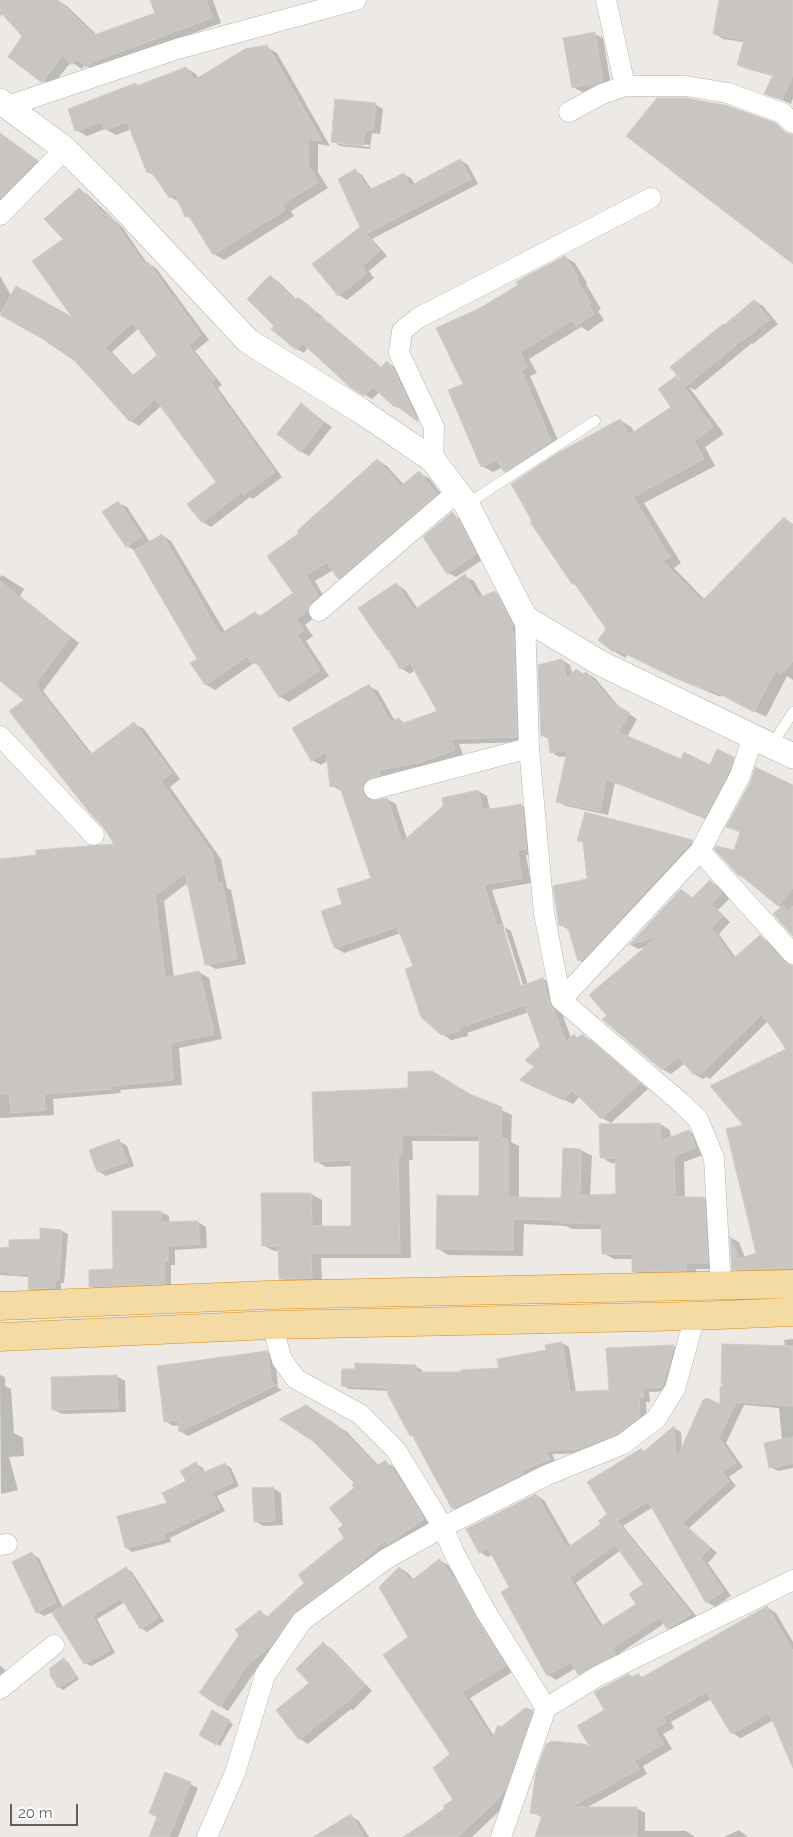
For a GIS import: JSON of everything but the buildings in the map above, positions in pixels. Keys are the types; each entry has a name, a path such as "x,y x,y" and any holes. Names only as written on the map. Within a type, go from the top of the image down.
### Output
{"highway":[{"path":"0,1306 268,1295 793,1284"},
{"path":"0,1337 272,1324 696,1316 793,1312"}],"street":[{"path":"4,104 177,49 356,0"},
{"path":"606,0 625,86"},
{"path":"568,112 602,94 625,86 686,86 728,93 782,113 793,123"},
{"path":"4,104 65,149 117,201 248,341 361,411 433,460 462,498 525,618 529,748 544,913 561,1000 679,1101 698,1120 714,1158 721,1287"},
{"path":"0,215 65,149"},
{"path":"433,460 434,427 399,353 402,331 418,318 651,198"},
{"path":"319,610 462,498"},
{"path":"525,618 602,664 773,746 740,776 700,851 561,1000"},
{"path":"0,736 94,835"},
{"path":"374,788 529,748"},
{"path":"700,851 793,954"},
{"path":"206,1837 235,1773 265,1675 302,1621 386,1559 443,1526 546,1475 623,1444 656,1419 674,1389 696,1316"},
{"path":"272,1324 282,1360 296,1379 360,1414 396,1450 443,1526 454,1553 486,1612 546,1708"},
{"path":"501,1837 546,1708 598,1676 793,1580"},
{"path":"0,1690 54,1645"}],"lane":[{"path":"462,498 595,421"},
{"path":"773,746 793,712"}]}
